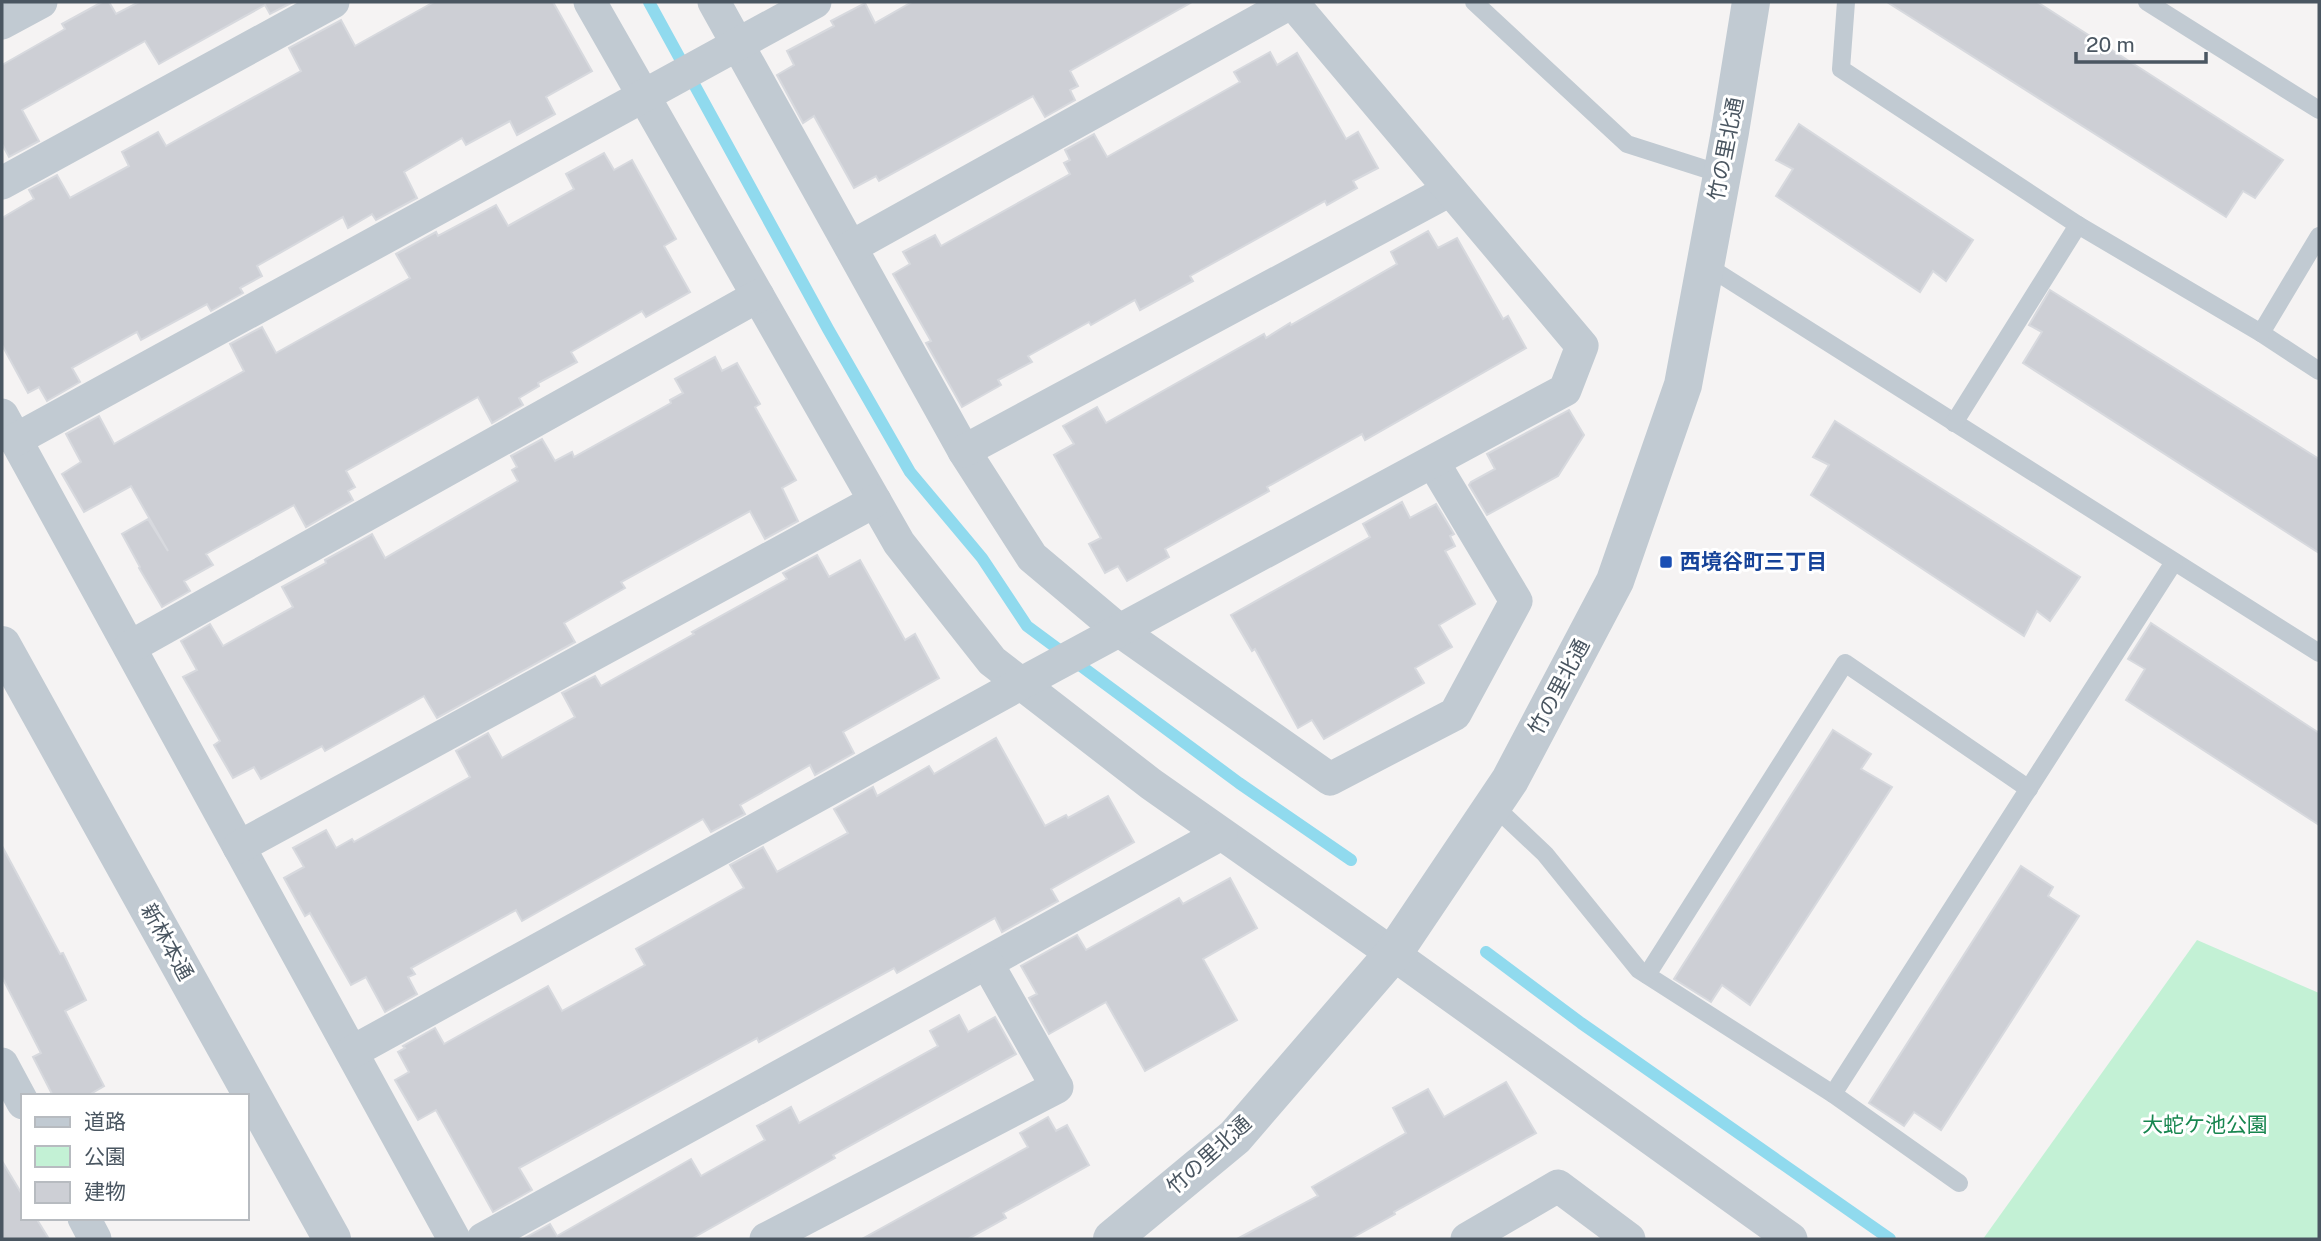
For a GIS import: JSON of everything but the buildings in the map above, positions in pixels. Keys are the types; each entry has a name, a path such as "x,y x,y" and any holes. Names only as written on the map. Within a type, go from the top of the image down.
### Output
{"street":[{"path":"2,23 41,2"},
{"path":"2,183 333,2"},
{"path":"590,2 899,543 992,661 1151,784 1791,1239"},
{"path":"714,2 964,451 1032,557 1120,631 1330,779 1455,714 1516,601 1433,462"},
{"path":"454,1239 8,427 643,95 815,2"},
{"path":"352,1052 1020,684 1565,390 1582,346 1292,2 851,247"},
{"name":"竹の里北通","path":"1112,1239 1235,1138 1393,954 1510,780 1615,581 1683,385 1751,2"},
{"path":"964,451 1450,190"},
{"path":"130,648 758,296"},
{"path":"239,847 875,501"},
{"name":"新林本通","path":"2,645 332,1239"},
{"path":"483,1239 1221,834"},
{"path":"766,1239 1056,1087 987,963"},
{"path":"2,1064 21,1099"},
{"path":"2,1123 21,1112"},
{"path":"1467,1239 1558,1186 1629,1239"},
{"path":"85,1220 95,1239"}],"lane":[{"path":"1474,2 1627,144 1721,174"},
{"path":"1846,2 1841,69 2078,225 2261,333 2319,371"},
{"path":"2147,2 2319,110"},
{"path":"1954,423 2078,225"},
{"path":"2261,333 2319,236"},
{"path":"1704,264 2319,653"},
{"path":"1833,1094 2174,562"},
{"path":"1647,975 1845,663 2029,789"},
{"path":"1493,805 1545,854 1639,970 1833,1094 1959,1184"}],"green space":[{"name":"大蛇ケ池公園","path":"2197,940 2319,993 2319,1239 1983,1239"}],"waterway":[{"path":"649,2 828,329 910,472 982,558 1027,626 1239,783 1351,860"},
{"path":"1486,952 1581,1023 1890,1239"}],"place":[{"name":"西境谷町三丁目","path":"1666,562"}]}
